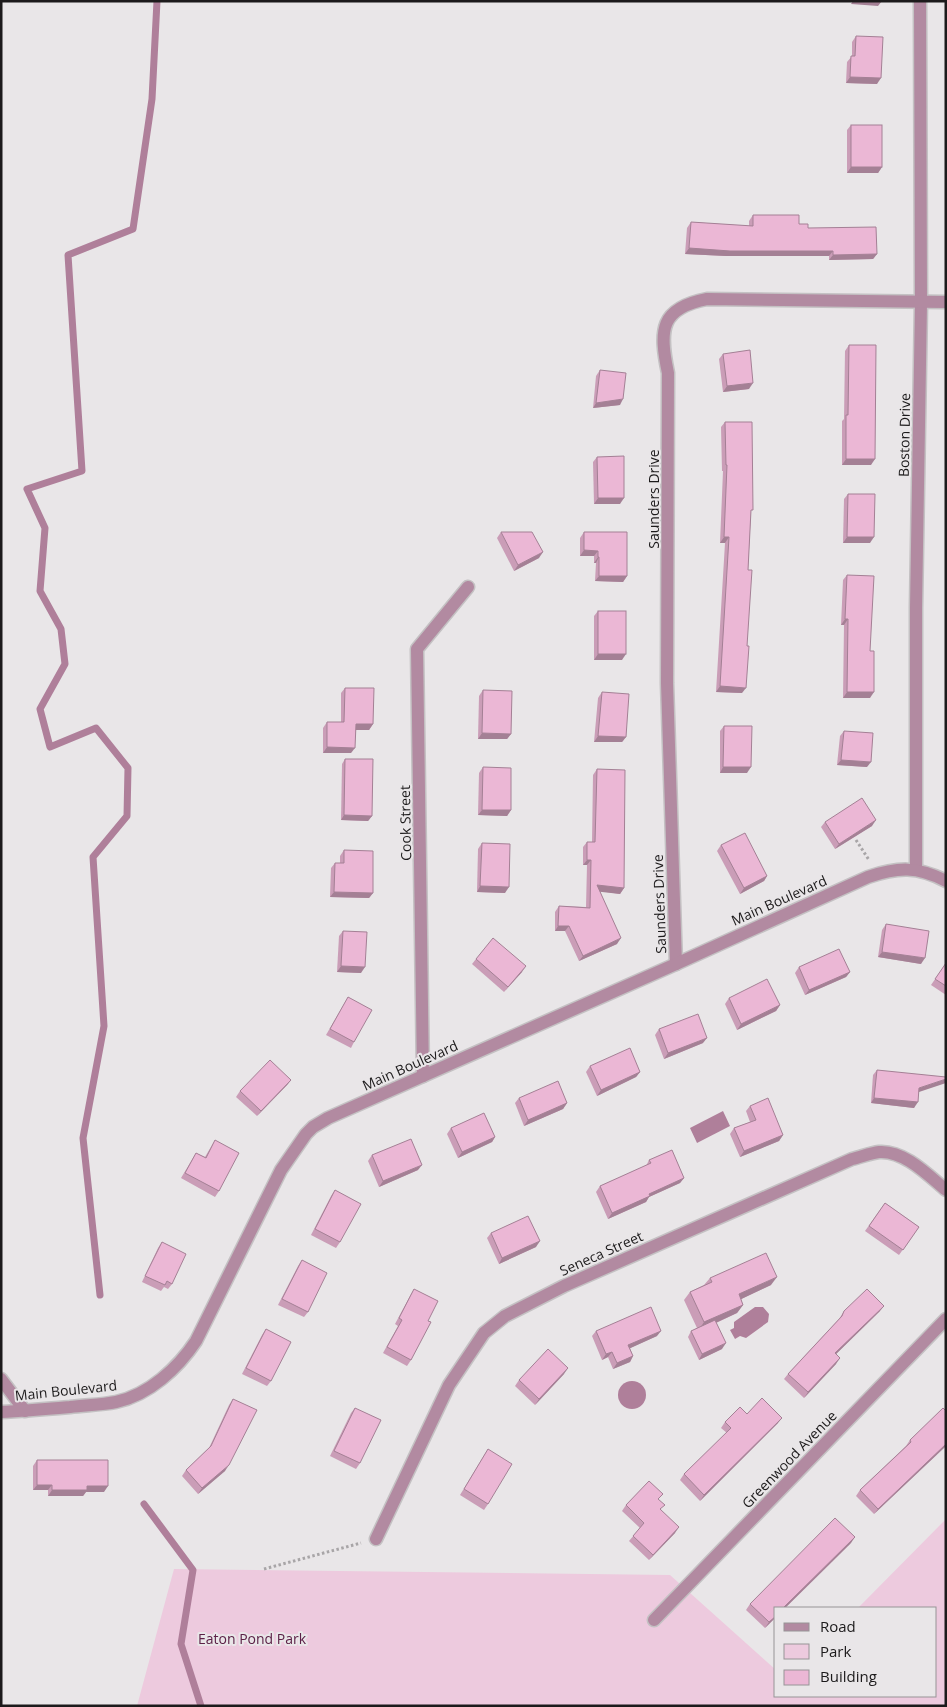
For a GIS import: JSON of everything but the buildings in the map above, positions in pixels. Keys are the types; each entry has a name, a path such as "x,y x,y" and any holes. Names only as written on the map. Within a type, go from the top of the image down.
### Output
{"street":[{"name":"Boston Drive","path":"916,869 916,608 921,303 920,1"},
{"name":"Saunders Drive","path":"676,964 667,683 668,373 662,346 665,328 671,315 678,308 690,302 707,299 946,302"},
{"name":"Cook Street","path":"423,1076 417,649 468,587"},
{"name":"Main Boulevard","path":"1,1412 116,1402 136,1395 162,1380 196,1341 281,1170 306,1134 313,1127 328,1118 676,964 868,876 893,869 916,869 946,881"},
{"name":"Seneca Street","path":"376,1539 449,1385 484,1333 505,1316 564,1286 852,1159 880,1152 893,1153 911,1162 946,1190"},
{"name":"Greenwood Avenue","path":"654,1620 946,1319"},
{"path":"1,1379 25,1411"}],"path":[{"path":"264,1569 376,1539"}],"green space":[{"name":"Eaton Pond Park","path":"946,1519 946,1706 137,1706 174,1569 670,1575 774,1668 774,1697 937,1697 937,1607 859,1607"}],"shaded area":[{"path":"723,1111 730,1126 697,1143 690,1128"},
{"path":"755,1307 763,1307 769,1314 768,1322 746,1338 740,1336 735,1339 730,1330 734,1328 734,1322"},
{"path":"632,1381 642,1385 646,1395 642,1405 632,1409 622,1405 618,1395 622,1385"}],"waterway":[{"path":"100,1295 83,1138 104,1026 93,857 127,816 128,768 96,728 50,747 40,709 65,664 61,629 40,591 45,528 27,489 82,471 68,255 133,229 152,99 157,1"},
{"path":"144,1504 193,1570 181,1644 201,1706"}]}
